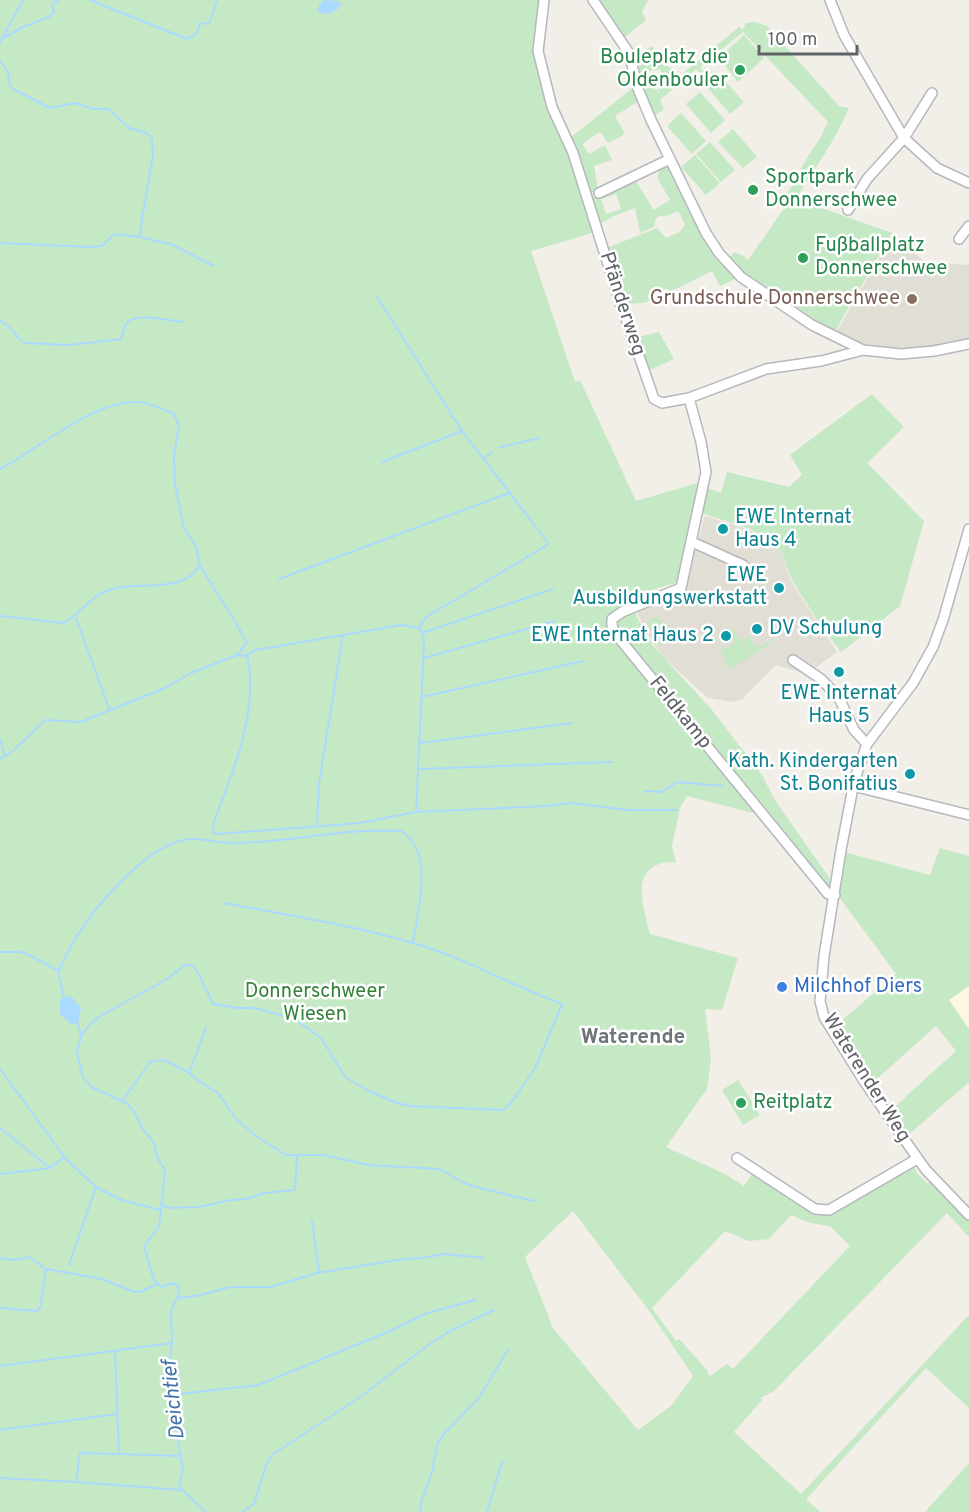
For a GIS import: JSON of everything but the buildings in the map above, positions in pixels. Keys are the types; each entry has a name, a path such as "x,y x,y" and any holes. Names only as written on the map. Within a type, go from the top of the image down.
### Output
{"street":[{"name":"Pfänderweg","path":"544,0 538,51 552,107 573,153 617,293 654,399 662,403 688,398 766,369 822,361 863,350"},
{"path":"593,0 629,53 638,89 705,233 719,254 741,277 812,325 863,350 901,354 934,351 969,344"},
{"path":"830,0 844,35 904,138 937,168 969,183"},
{"path":"848,210 867,179 904,138 932,93"},
{"path":"599,193 670,159"},
{"path":"959,239 969,226"},
{"name":"Feldkamp","path":"688,398 701,442 706,472 681,588 616,616 612,619 614,632 828,894 835,896"},
{"name":"Waterender Weg","path":"969,529 933,647 913,683 867,744 853,786 820,989 824,1017 864,1081 917,1159 969,1215"},
{"path":"692,542 743,565"},
{"path":"793,660 822,679 839,699 854,730 867,744"},
{"path":"853,786 969,814"},
{"path":"736,1158 815,1209 829,1210 917,1159"}],"shaded area":[{"name":"Grundschule Donnerschwee","path":"892,235 932,267 941,263 969,265 969,342 905,349 865,344 837,331"},
{"path":"705,516 750,530 779,548 792,583 837,652 807,674 776,665 742,699 733,702 708,698 664,658 654,645 635,609 681,591"},
{"path":"969,986 969,1029 949,1000"}],"green space":[{"name":"Donnerschweer Wiesen","path":"0,0 541,0 536,53 596,232 531,251 575,382 580,380 636,501 701,482 676,583 626,597 653,646 712,710 762,775 774,799 833,883 826,888 757,814 687,796 680,808 672,846 676,862 651,868 642,886 644,910 650,934 738,958 722,1010 705,1009 711,1058 707,1089 666,1147 725,1174 744,1186 754,1171 815,1212 914,1165 917,1173 927,1183 931,1182 969,1219 969,1237 947,1213 774,1391 760,1398 762,1400 734,1432 801,1494 969,1315 969,1408 926,1368 807,1498 820,1512 0,1512","holes":["573,1211 650,1312 693,1376 672,1405 638,1430 553,1328 525,1257","791,1215 810,1223 830,1226 850,1246 733,1369 727,1364 710,1376 679,1339 676,1341 652,1308 725,1231 749,1241 769,1239"]},
{"path":"596,0 648,0 642,13 646,20 624,38"},
{"path":"756,22 767,26 839,106 849,108 831,143 796,199 892,233 835,331 734,265 730,258 734,252 748,260 785,207 784,200 828,122 742,31 746,23"},
{"path":"740,26 743,32 700,67 704,73 702,75 696,69 660,100 664,109 651,118 640,90 655,86 658,93 657,85 664,83 660,69 639,73 637,54 652,46 660,61 681,75"},
{"name":"Bouleplatz die Oldenbouler","path":"744,35 764,58 738,82 719,58"},
{"path":"719,74 744,102 730,114 706,86"},
{"path":"634,87 640,100 615,116 625,134 608,143 600,132 582,144 589,154 605,145 612,160 594,166 598,189 589,194 570,138"},
{"path":"700,92 725,120 711,133 686,104"},
{"path":"681,113 706,141 692,154 667,126"},
{"path":"733,129 757,157 743,168 718,142"},
{"path":"710,142 735,170 721,182 696,154"},
{"path":"695,155 720,183 706,195 681,167"},
{"path":"669,161 737,278 720,286 712,271 672,291 666,289 652,293 648,302 626,305 607,248 657,228 666,238 680,232 685,224 678,211 656,218 654,227 640,233 635,208 600,224 590,198 599,194 606,214 621,209 616,194 602,199 600,194 634,178 654,210 670,200 658,179 659,166"},
{"path":"659,332 674,359 648,371 637,337"},
{"path":"872,394 904,427 867,463 924,521 900,606 841,652 793,582 779,548 750,529 701,513 707,488 721,493 727,472 789,487 802,475 790,455"},
{"path":"658,616 670,641 659,646 647,621"},
{"path":"733,628 749,658 729,669 720,650 735,643 730,630"},
{"path":"749,636 756,648 771,640 772,642 750,657 741,640"},
{"path":"940,848 969,856 969,986 949,1000 969,1029 969,1082 906,1137 889,1112 956,1051 936,1026 870,1085 833,1028 896,974 839,897 844,852 930,875"},
{"name":"Reitplatz","path":"738,1080 760,1115 743,1125 722,1090"},
{"path":"969,1463 969,1512 925,1512"}],"water":[{"path":"324,0 341,3 332,12 319,13 319,5"},
{"path":"71,996 81,1008 78,1023 71,1024 60,1014 60,999"}],"waterway":[{"path":"0,42 23,0"},
{"path":"3,38 49,17 54,12 52,5 58,0"},
{"path":"90,0 187,39 197,33 200,23 209,24 217,0"},
{"path":"0,61 8,72 10,87 50,108 75,103 93,109 109,109 129,128 146,133 152,138 153,155 139,237 114,234 102,246 90,247 0,243"},
{"path":"139,237 171,244 214,266"},
{"path":"0,759 13,751 45,720 81,722 165,688 191,673 237,655 245,656 256,650 401,625 419,628 428,616 549,544 462,431 377,297"},
{"path":"0,321 25,343 70,345 121,339 126,325 134,319 183,322"},
{"path":"0,469 86,417 122,403 139,402 174,414 179,426 174,455 175,484 184,528 196,546 200,566 247,643 237,655"},
{"path":"382,462 462,431"},
{"path":"498,448 539,438"},
{"path":"483,459 492,452"},
{"path":"279,579 509,493"},
{"path":"0,616 64,623 104,592 124,587 177,582 189,577 200,566"},
{"path":"422,633 553,589"},
{"path":"76,618 110,711"},
{"path":"424,658 555,621"},
{"path":"416,812 424,645 423,635 419,628"},
{"path":"317,827 319,783 343,635"},
{"path":"247,655 250,676 247,719 236,761 214,821 213,832 217,834 360,823 416,812 570,803 628,810 677,810"},
{"path":"422,697 583,661"},
{"path":"420,743 572,723"},
{"path":"0,739 5,756"},
{"path":"418,769 612,762"},
{"path":"645,791 661,792 677,782 723,786"},
{"path":"64,998 59,969 84,926 126,877 158,851 182,840 199,839 241,843 361,831 401,831 411,840 418,852 421,867 422,882 413,943"},
{"path":"81,1036 99,1017 167,979 185,965 191,965 197,971 213,1004 255,1008 295,1019 321,1038 345,1077 367,1090 409,1106 503,1110 511,1103 535,1068 562,1004 450,956 413,943 343,926 224,903"},
{"path":"0,952 23,952 59,971"},
{"name":"Deichtief","path":"78,1023 81,1036 77,1053 83,1077 91,1087 126,1103 134,1111 143,1129 154,1143 157,1157 165,1171 159,1227 144,1246 154,1281 162,1287 171,1283 178,1286 179,1292 171,1312 172,1343 168,1377 183,1472 179,1484 182,1490 206,1512"},
{"path":"189,1073 206,1028"},
{"path":"122,1101 151,1061 164,1060 189,1073 218,1093 236,1119 256,1136 286,1155 324,1155 368,1165 440,1169 472,1186 534,1201"},
{"path":"0,1069 66,1159 96,1187 122,1200 160,1210"},
{"path":"0,1128 50,1168 64,1157"},
{"path":"161,1204 169,1208 199,1207 246,1199 264,1193 295,1190 297,1156"},
{"path":"0,1174 50,1168"},
{"path":"69,1265 96,1187"},
{"path":"312,1220 319,1272"},
{"path":"178,1298 201,1295 230,1287 271,1287 317,1273 404,1259 444,1254 484,1258"},
{"path":"0,1258 14,1260 29,1257 46,1269 102,1279 134,1292 140,1292 157,1284"},
{"path":"0,1308 37,1311 40,1308 46,1269"},
{"path":"171,1395 258,1385 388,1332 427,1313 476,1300"},
{"path":"242,1512 254,1504 266,1465 272,1455 363,1395 427,1346 450,1331 494,1310"},
{"path":"0,1366 172,1343"},
{"path":"420,1512 437,1445 443,1435 478,1399 508,1350"},
{"path":"0,1478 76,1482 80,1453 119,1454 115,1351"},
{"path":"0,1430 117,1414"},
{"path":"119,1454 181,1456"},
{"path":"487,1512 502,1462"},
{"path":"76,1482 182,1490"}],"place":[{"name":"Bouleplatz die Oldenbouler","path":"740,70"},
{"name":"Sportpark Donnerschwee","path":"753,190"},
{"name":"Fußballplatz Donnerschwee","path":"803,258"},
{"name":"Grundschule Donnerschwee","path":"912,299"},
{"name":"EWE Internat Haus 4","path":"723,529"},
{"name":"EWE Ausbildungswerkstatt","path":"779,588"},
{"name":"DV Schulung","path":"757,629"},
{"name":"EWE Internat Haus 2","path":"726,636"},
{"name":"EWE Internat Haus 5","path":"839,672"},
{"name":"Kath. Kindergarten St. Bonifatius","path":"910,774"},
{"name":"Milchhof Diers","path":"782,987"},
{"name":"Reitplatz","path":"741,1103"}],"district":[{"name":"Waterende","path":"633,1037"}]}
